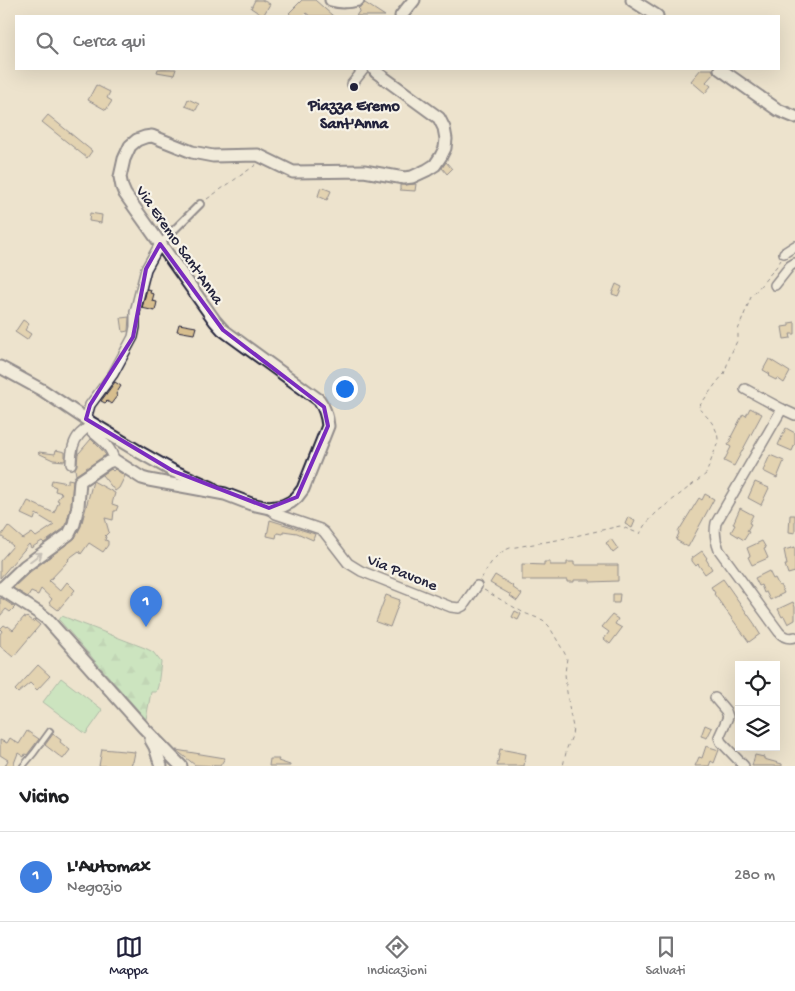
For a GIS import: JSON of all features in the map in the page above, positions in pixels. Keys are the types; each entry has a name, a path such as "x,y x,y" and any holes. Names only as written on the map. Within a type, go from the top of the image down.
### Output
{"street":[{"path":"331,0 339,2 358,0"},
{"path":"402,15 414,0"},
{"path":"632,0 655,15"},
{"path":"352,84 363,70"},
{"name":"Via Eremo Sant'Anna","path":"269,508 283,506 291,502 303,489 328,426 328,418 324,406 319,400 223,330 208,313 125,194 120,177 124,160 130,146 137,140 152,136 192,152 213,156 258,156 293,172 364,171 404,178 412,177 428,170 435,165 445,148 446,139 440,118 375,70"},
{"path":"721,70 778,110 795,117"},
{"path":"114,460 113,452 90,425 90,406 114,374 133,337 135,312 146,269 160,244 200,204"},
{"path":"784,253 795,246"},
{"path":"774,285 790,266 795,263"},
{"path":"0,366 42,390 90,425 173,471 225,494 251,504 269,508"},
{"path":"745,389 795,415"},
{"path":"782,409 716,523 714,530 719,550 782,636 787,638 795,637"},
{"path":"71,464 75,440 90,425"},
{"path":"141,453 172,485"},
{"path":"114,460 142,478 225,494"},
{"path":"114,460 80,481 78,506 74,524 69,534 25,566 0,589 47,619 179,765"},
{"path":"172,485 175,478 173,471"},
{"name":"Via Pavone","path":"269,508 276,514 320,529 352,566 361,571 451,607 459,608 463,606 477,586"},
{"path":"715,698 726,711 728,717 719,737 721,742 744,766"},
{"path":"144,728 155,747 161,766"}],"lane":[{"path":"23,766 50,731"}],"path":[{"path":"200,204 265,158"},
{"path":"564,766 573,727 565,674 567,658 549,626 543,620 524,614 477,586 495,557 510,548 620,526 640,534 644,526 657,512 706,474 718,442 718,437 710,419 698,408 724,374 738,339 738,330 751,297 777,266 784,253"}],"highlighted area":[{"path":"160,244 223,330 324,407 328,426 297,497 269,508 173,471 86,419 90,405 133,337 146,269"}],"green space":[{"path":"62,616 153,652 161,662 158,686 156,692 151,692 146,719 59,620"},
{"path":"61,678 103,710 86,734 43,702"}],"building":[{"path":"255,0 262,0 270,4 264,15 251,8"},
{"path":"302,0 315,0 332,15 309,15 306,13 304,15 291,15 289,13"},
{"path":"365,3 383,15 357,15 360,10 358,8"},
{"path":"158,70 176,70 174,75 157,72"},
{"path":"700,70 712,70 714,73 706,82 711,86 705,93 691,81"},
{"path":"96,85 110,92 107,98 112,101 106,110 88,100"},
{"path":"188,99 199,104 196,110 185,106"},
{"path":"48,115 92,151 87,158 42,122"},
{"path":"446,162 452,169 447,174 442,168"},
{"path":"416,184 415,191 400,190 400,185"},
{"path":"321,187 331,191 327,200 318,196"},
{"path":"90,213 102,215 101,223 89,221"},
{"path":"616,284 622,287 618,296 612,294"},
{"path":"147,289 151,290 150,293 154,294 152,301 157,302 155,311 142,308"},
{"path":"129,317 128,331 123,332 121,318"},
{"path":"23,320 29,324 25,330 31,334 27,340 15,332"},
{"path":"795,322 795,334 790,334 791,338 784,339 782,327 789,326 789,323"},
{"path":"179,324 196,327 194,334 177,331"},
{"path":"769,359 790,372 784,383 777,378 776,380 768,376 770,374 763,370"},
{"path":"115,382 121,386 116,394 117,396 111,404 107,401 105,403 101,401"},
{"path":"750,408 762,414 734,466 724,461 731,447 728,445 743,414 746,416"},
{"path":"786,428 795,433 795,444 792,451 778,445"},
{"path":"91,439 106,455 76,475 75,469 78,453"},
{"path":"56,450 65,452 65,461 53,460 38,453 55,454"},
{"path":"770,455 784,461 777,478 763,471"},
{"path":"111,469 113,471 115,469 125,476 119,488 115,491 102,475"},
{"path":"68,479 73,480 71,505 63,529 44,543 42,541 31,548 29,544 0,578 0,561 13,546 1,536 8,526 23,539 32,533 36,537 54,525 36,514 34,520 21,514 28,501 54,513 59,501 57,500 62,493 55,491 56,487 51,485 52,480 68,483"},
{"path":"93,481 115,493 112,504 118,506 116,511 114,511 113,520 105,518 109,532 105,536 105,540 108,541 108,545 103,552 89,543 81,554 79,551 68,559 49,581 60,591 67,582 75,590 58,610 49,603 52,599 41,589 38,595 31,592 28,597 13,588 30,572 75,538 81,526"},
{"path":"755,482 769,488 761,505 748,498"},
{"path":"705,494 714,499 688,547 676,540 678,532 699,498 702,500"},
{"path":"740,508 753,515 747,531 749,532 744,540 731,532"},
{"path":"790,515 795,515 795,533 789,532"},
{"path":"628,517 635,521 632,528 625,524"},
{"path":"270,520 315,534 313,540 297,533 283,531 283,534 277,533 276,538 267,536"},
{"path":"611,539 618,549 613,553 606,543"},
{"path":"762,541 768,558 752,565 748,557 750,556 747,548"},
{"path":"795,547 795,572 788,574 784,550"},
{"path":"702,551 712,569 705,574 698,564 696,566 692,561 692,558"},
{"path":"544,562 550,562 550,565 567,565 567,562 574,562 574,565 618,565 618,581 590,582 590,580 574,580 574,582 567,582 567,580 522,580 522,564 544,565"},
{"path":"769,571 784,593 770,600 755,578"},
{"path":"495,575 522,594 517,601 511,595 490,583"},
{"path":"723,579 760,634 749,642 714,594 711,587"},
{"path":"613,594 620,594 619,603 613,603"},
{"path":"386,595 400,600 390,627 376,622"},
{"path":"0,599 15,607 10,612 6,609 0,616"},
{"path":"793,602 795,620 788,624 778,609"},
{"path":"515,611 521,614 518,620 512,617"},
{"path":"612,615 618,619 615,624 622,628 610,644 604,639 609,632 602,627"},
{"path":"24,617 33,622 34,620 40,625 13,657 0,646 0,634 2,631 0,629 4,625 13,630"},
{"path":"38,665 50,676 37,690 30,683 18,693 15,690"},
{"path":"705,725 712,728 707,738 701,736"},
{"path":"27,731 39,739 27,755 25,754 24,757 18,753 13,766 5,766 8,760 0,755 0,740 7,743 10,738 19,744"},
{"path":"53,734 70,750 63,759 45,745"},
{"path":"706,746 719,750 714,763 711,761 709,766 695,766 699,757 702,758"},
{"path":"102,749 135,752 131,766 99,766"},
{"path":"500,749 526,754 524,766 497,766"},
{"path":"176,750 225,758 220,766 195,765"},
{"path":"755,755 782,764 782,766 752,766"},
{"path":"270,759 279,759 278,761 290,766 269,766"}],"place":[{"name":"Piazza Eremo Sant'Anna","path":"354,87"},
{"name":"L'Automax","path":"146,627"}]}
